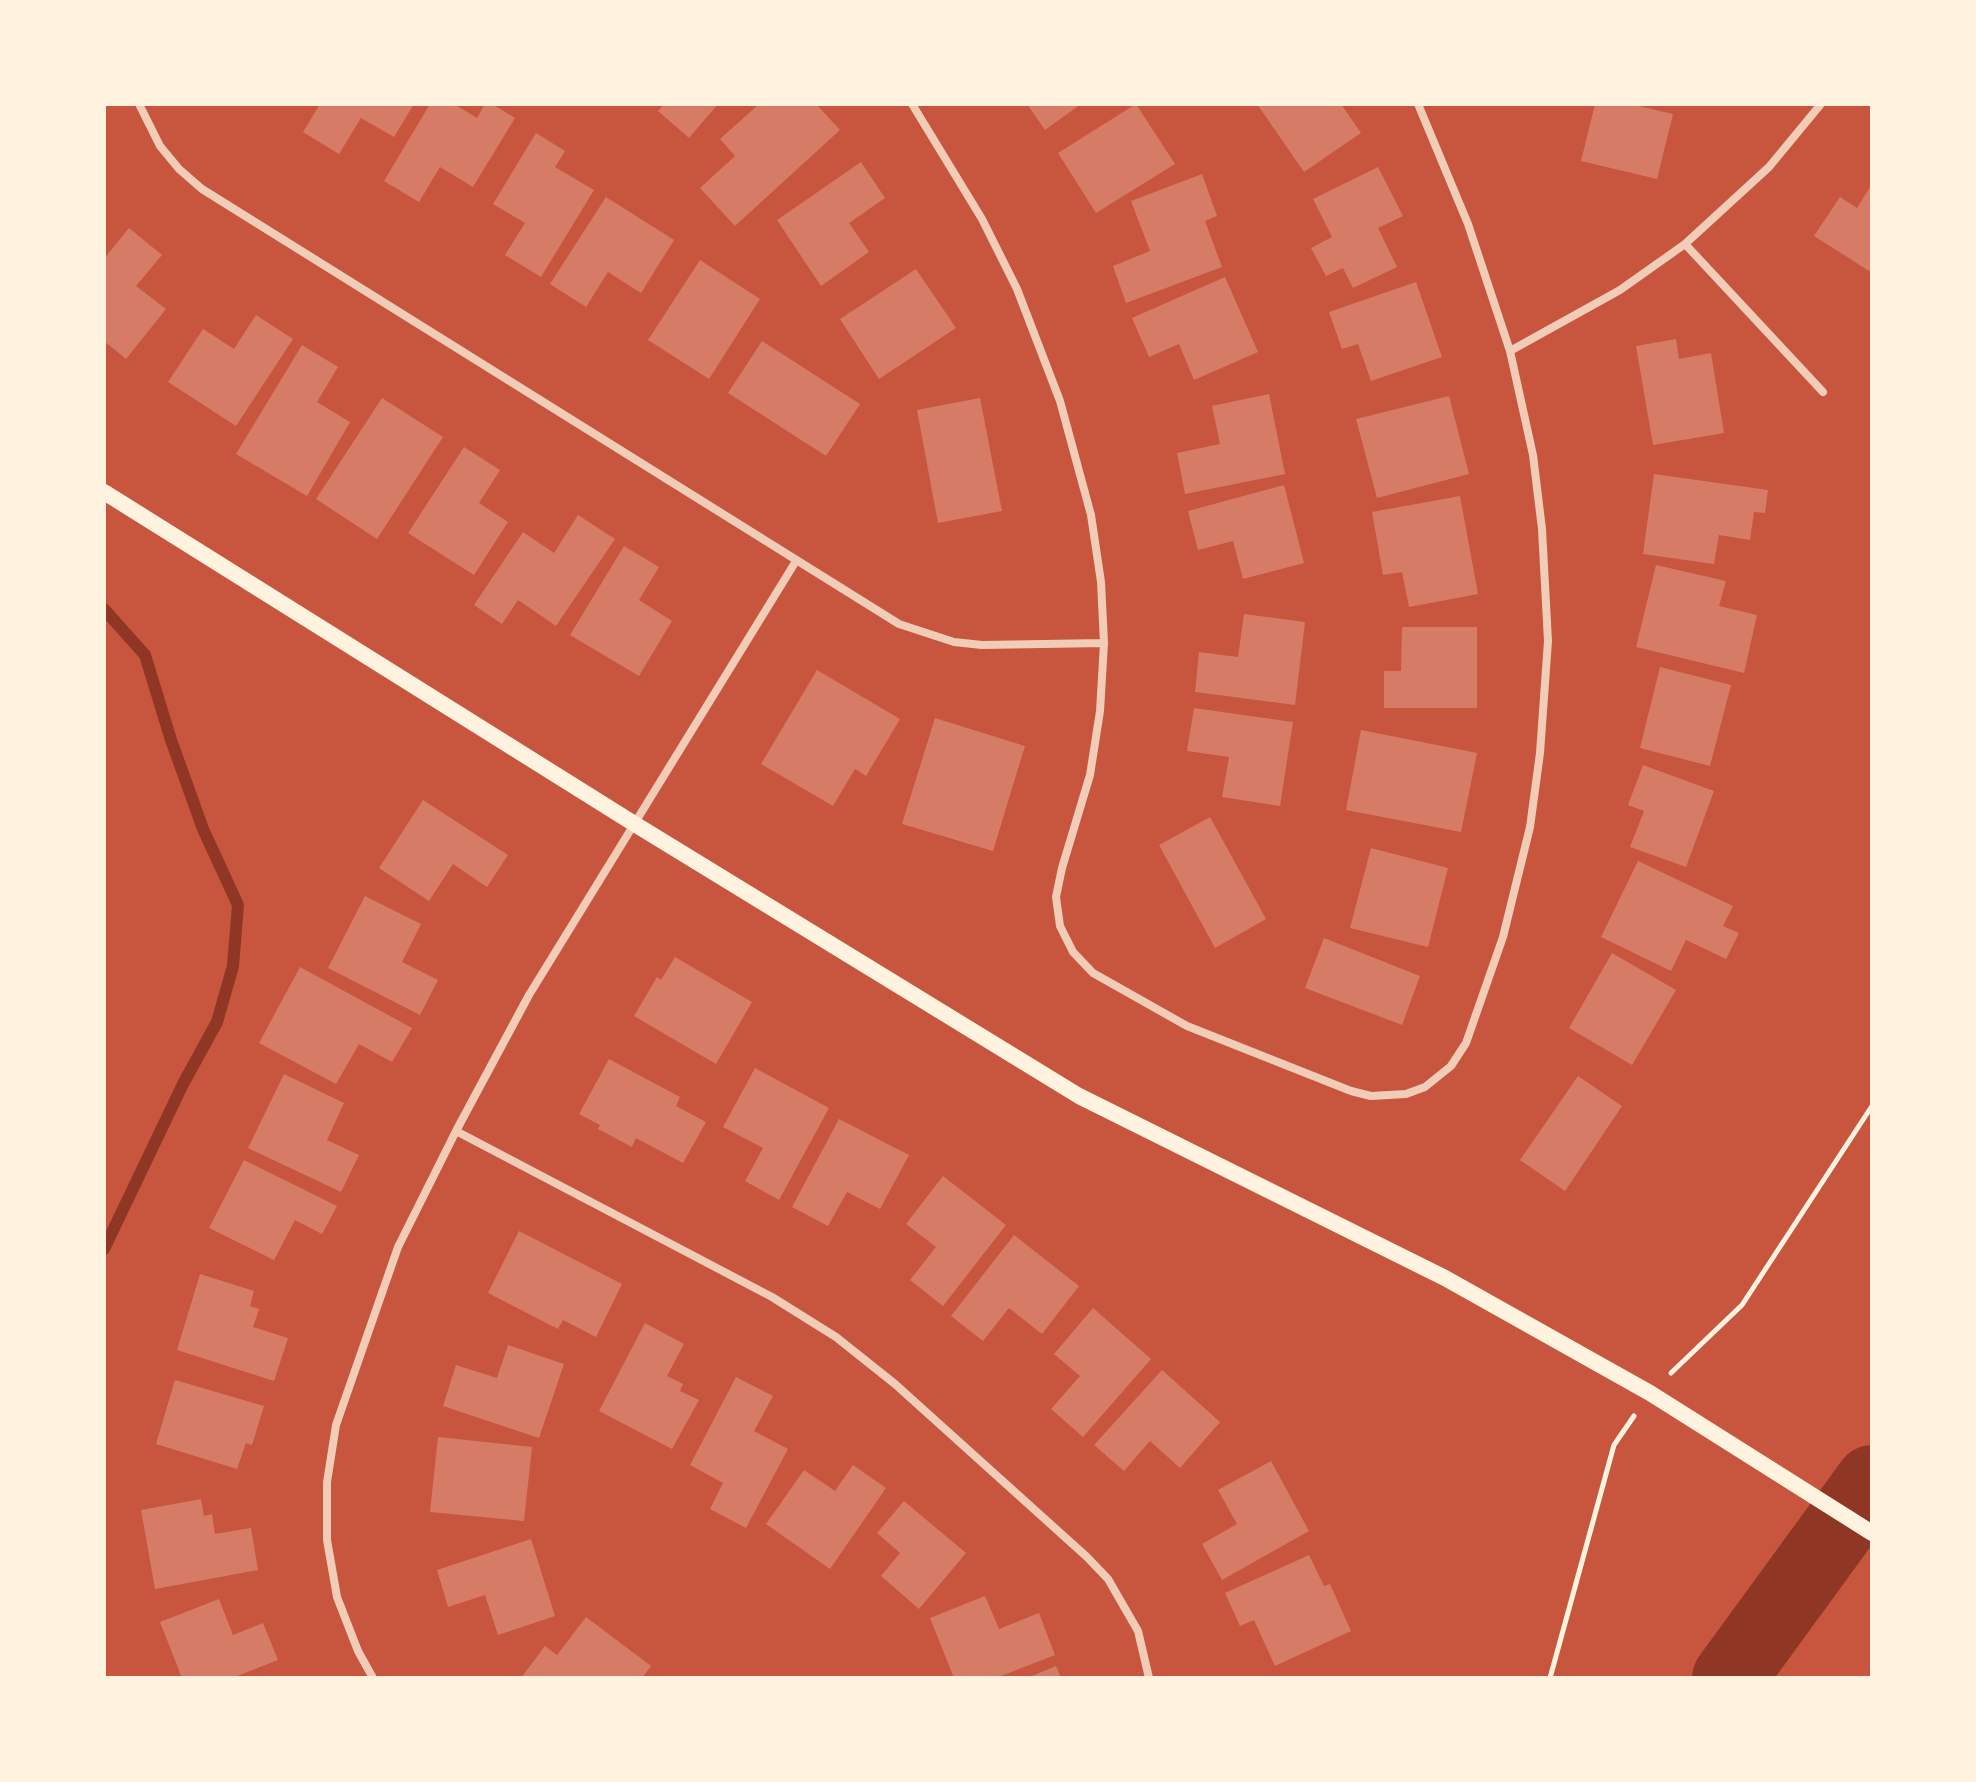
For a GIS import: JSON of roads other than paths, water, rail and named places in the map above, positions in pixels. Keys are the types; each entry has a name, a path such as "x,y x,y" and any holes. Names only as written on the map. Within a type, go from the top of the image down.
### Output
{"main road":[{"path":"104,492 633,823 1079,1096 1445,1278 1650,1393 1872,1533"}],"street":[{"path":"139,104 160,146 179,169 202,189 899,624 954,642 982,645 1104,643"},
{"path":"912,104 982,219 1017,289 1060,401 1091,515 1101,582 1104,643 1100,711 1090,775 1056,897 1060,926 1073,952 1093,973 1187,1026 1351,1091 1371,1096 1406,1094 1425,1087 1451,1066 1466,1043 1503,937 1530,827 1540,753 1548,641 1542,529 1533,455 1510,351 1468,224 1418,104"},
{"path":"1510,351 1620,290 1714,221 1769,167 1821,104"},
{"path":"1685,244 1823,392"},
{"path":"373,1678 358,1651 337,1597 327,1540 327,1482 336,1425 398,1247 529,995 796,561"},
{"path":"456,1131 772,1297 836,1337 895,1384 1108,1579 1138,1631 1149,1678"}],"waterway":[{"path":"104,609 145,655 203,829 238,905 233,966 217,1022 183,1084 104,1249"},
{"path":"1729,1678 1872,1482"}]}
